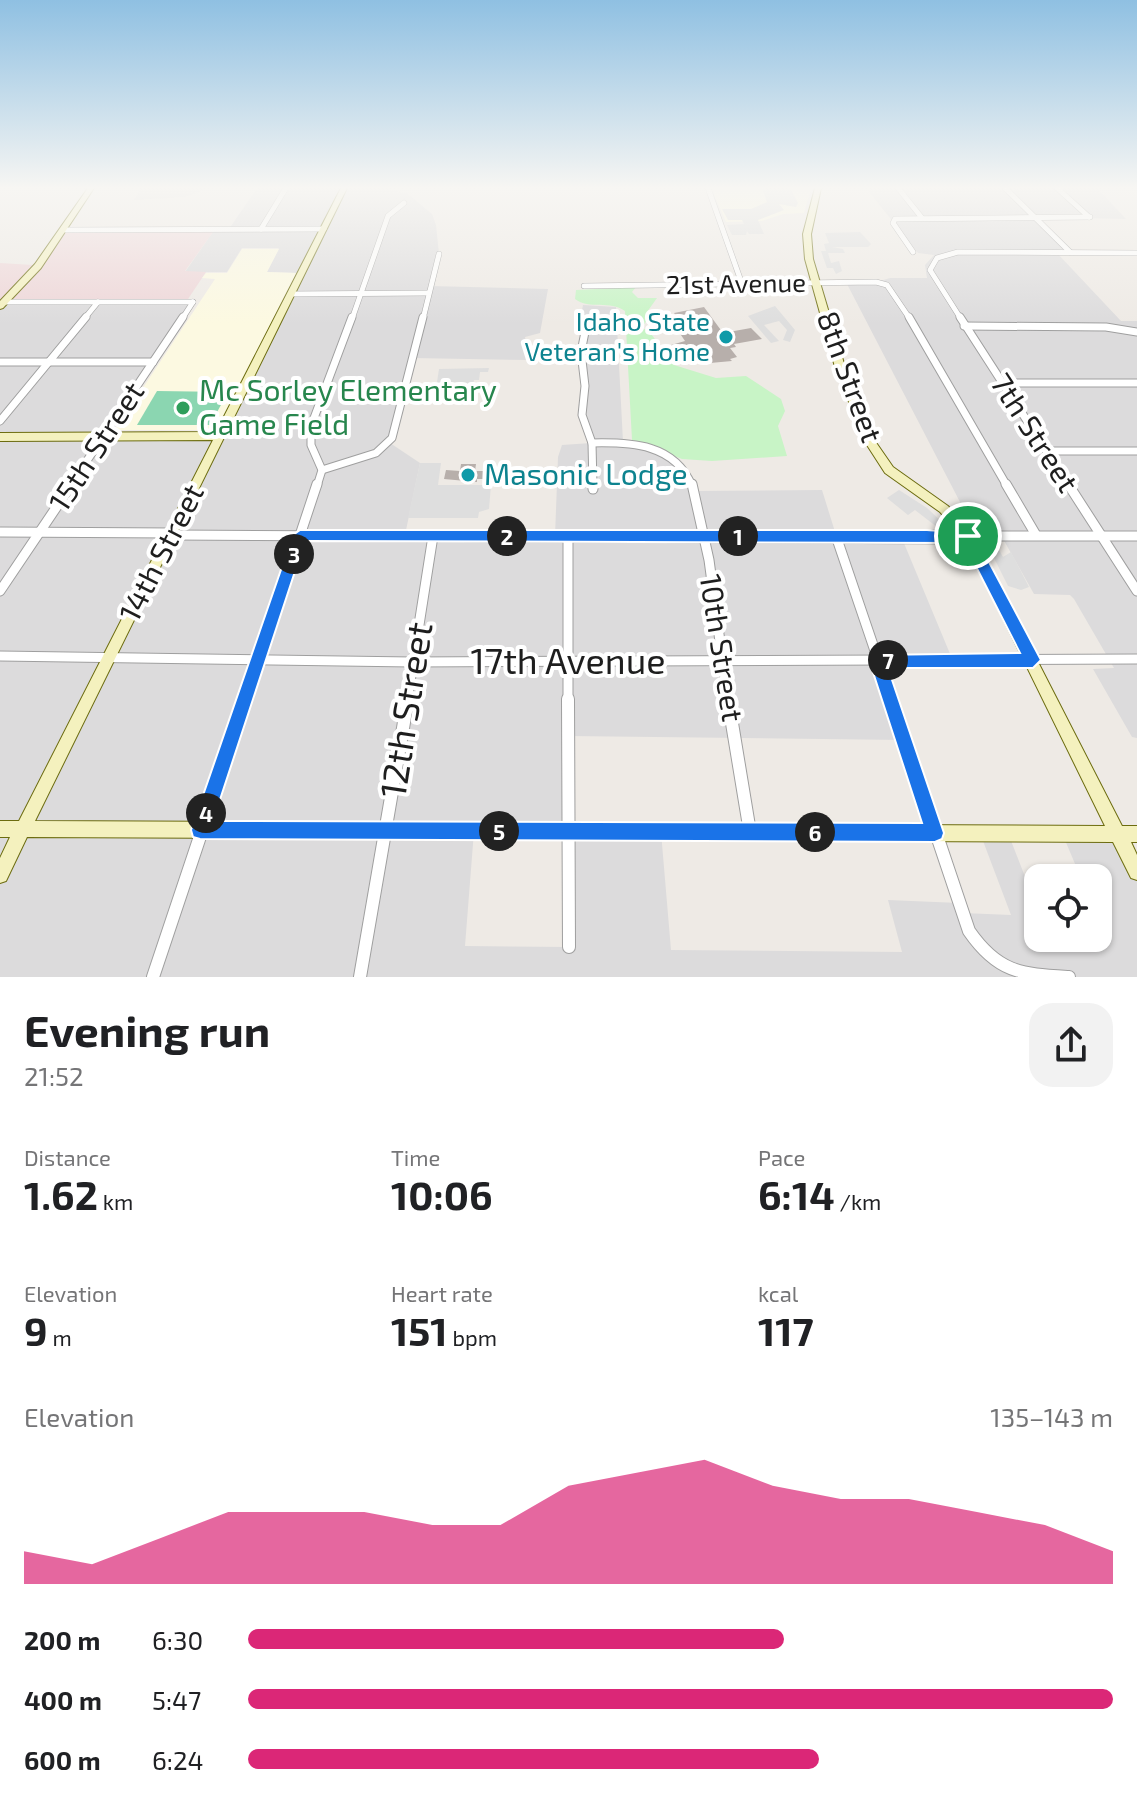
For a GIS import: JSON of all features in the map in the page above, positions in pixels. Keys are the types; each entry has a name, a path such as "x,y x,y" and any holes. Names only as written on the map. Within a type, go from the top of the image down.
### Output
{"main road":[{"path":"2,304 34,272 62,234"},
{"name":"14th Street","path":"0,875 322,234"},
{"name":"8th Street","path":"809,234 807,243 816,283 848,389 877,454 900,479 949,514 968,536 1137,872"},
{"path":"0,437 221,436"},
{"path":"0,829 1137,834"}],"street":[{"path":"153,977 322,470 311,445 311,426 384,234"},
{"path":"724,234 742,284"},
{"path":"900,234 913,252"},
{"path":"1052,234 1070,252 1137,253"},
{"name":"7th Street","path":"1070,252 952,253 933,263 931,276 1137,591"},
{"path":"322,470 376,453 392,438 439,254"},
{"name":"21st Avenue","path":"584,286 876,282 887,285 897,296 1036,535"},
{"path":"291,294 428,293"},
{"path":"2,304 98,302"},
{"path":"0,421 98,302"},
{"name":"15th Street","path":"0,591 193,302 98,302"},
{"path":"580,319 585,332 581,352 585,386 582,415 592,443 593,489"},
{"path":"964,326 1106,327 1137,332"},
{"path":"0,362 153,362"},
{"path":"1002,383 1137,383"},
{"name":"10th Street","path":"592,443 641,444 675,460 688,474 694,487 750,832"},
{"path":"1047,451 1137,451"},
{"path":"0,532 927,536 956,539 968,536 1137,536"},
{"name":"12th Street","path":"360,977 387,831 433,536"},
{"path":"568,536 569,947"},
{"path":"836,536 969,931 989,958 1009,972 1069,977"},
{"name":"17th Avenue","path":"0,656 412,662 1137,659"}],"shaded area":[{"path":"62,234 212,234 185,271 206,272 186,302 4,302"},
{"path":"212,234 437,234 439,254 430,286 548,289 540,333 525,337 529,360 412,358 390,443 420,463 405,535 555,536 558,457 562,445 591,443 582,415 585,332 580,319 583,305 616,307 623,442 675,460 695,491 822,490 836,535 901,536 953,661 878,661 904,740 568,736 570,831 661,832 671,950 902,952 888,900 959,903 963,913 1011,915 980,833 1008,833 1024,874 1024,952 1112,952 1112,864 1075,864 1062,833 1118,833 1137,872 1137,977 0,977 0,306 4,302 193,302 106,436 221,436 301,273 267,272 279,248 242,248 227,272 185,272","holes":["474,831 569,832 569,947 465,946"]},
{"path":"825,234 861,234 871,244 868,247 832,247 843,249 845,253 828,253 831,263 839,261 842,271 836,274 833,268 827,268 821,251 826,251 824,244 829,243"},
{"path":"902,234 1052,234 1070,252 1057,253 1121,321 1137,321 1137,738 1132,737 1093,669 1114,668 1074,599 1070,595 1034,594 998,530 974,529 847,284 870,284 890,278 927,278 925,265 934,255 918,253"},
{"path":"242,249 279,249 267,272 296,273 217,430 115,430 215,279 202,278 206,273 227,273"},
{"path":"0,263 33,265 0,301"},
{"path":"775,306 795,330 790,342 783,340 787,330 779,321 764,325 779,341 771,343 748,316"},
{"path":"489,368 488,372 480,372 479,380 474,380 473,385 466,385 460,398 439,399 440,395 435,395 439,369"},
{"path":"420,463 441,463 438,485 491,485 489,509 479,512 478,518 408,518"},
{"path":"899,490 927,508 946,526 937,527 915,510 908,515 887,498"},
{"path":"988,546 999,550 1003,557 1011,552 1029,587 1021,590 1008,586"}],"green space":[{"path":"636,287 632,292 638,298 657,298 647,312 648,318 642,328 649,331 674,365 716,378 746,376 781,399 785,411 778,426 787,456 712,461 682,459 632,440 625,311 575,299 576,290"},
{"name":"Mc Sorley Elementary Game Field","path":"157,391 228,392 210,425 137,425"}],"building":[{"name":"Idaho State Veteran's Home","path":"704,307 723,333 751,328 762,339 734,344 736,347 730,348 737,357 730,359 732,361 710,363 701,351 682,355 687,362 678,363 664,347 685,341 677,329 683,324 674,313"},
{"name":"Masonic Lodge","path":"461,464 476,464 475,471 492,471 491,479 477,479 477,482 444,479 446,470 460,471"}],"place":[{"name":"Idaho State Veteran's Home","path":"726,337"},
{"name":"Mc Sorley Elementary Game Field","path":"183,408"},
{"name":"Masonic Lodge","path":"468,475"}],"route":[{"path":"300,535 927,536 956,539 968,536 1033,660 877,660 935,833 200,830 300,535"}]}
